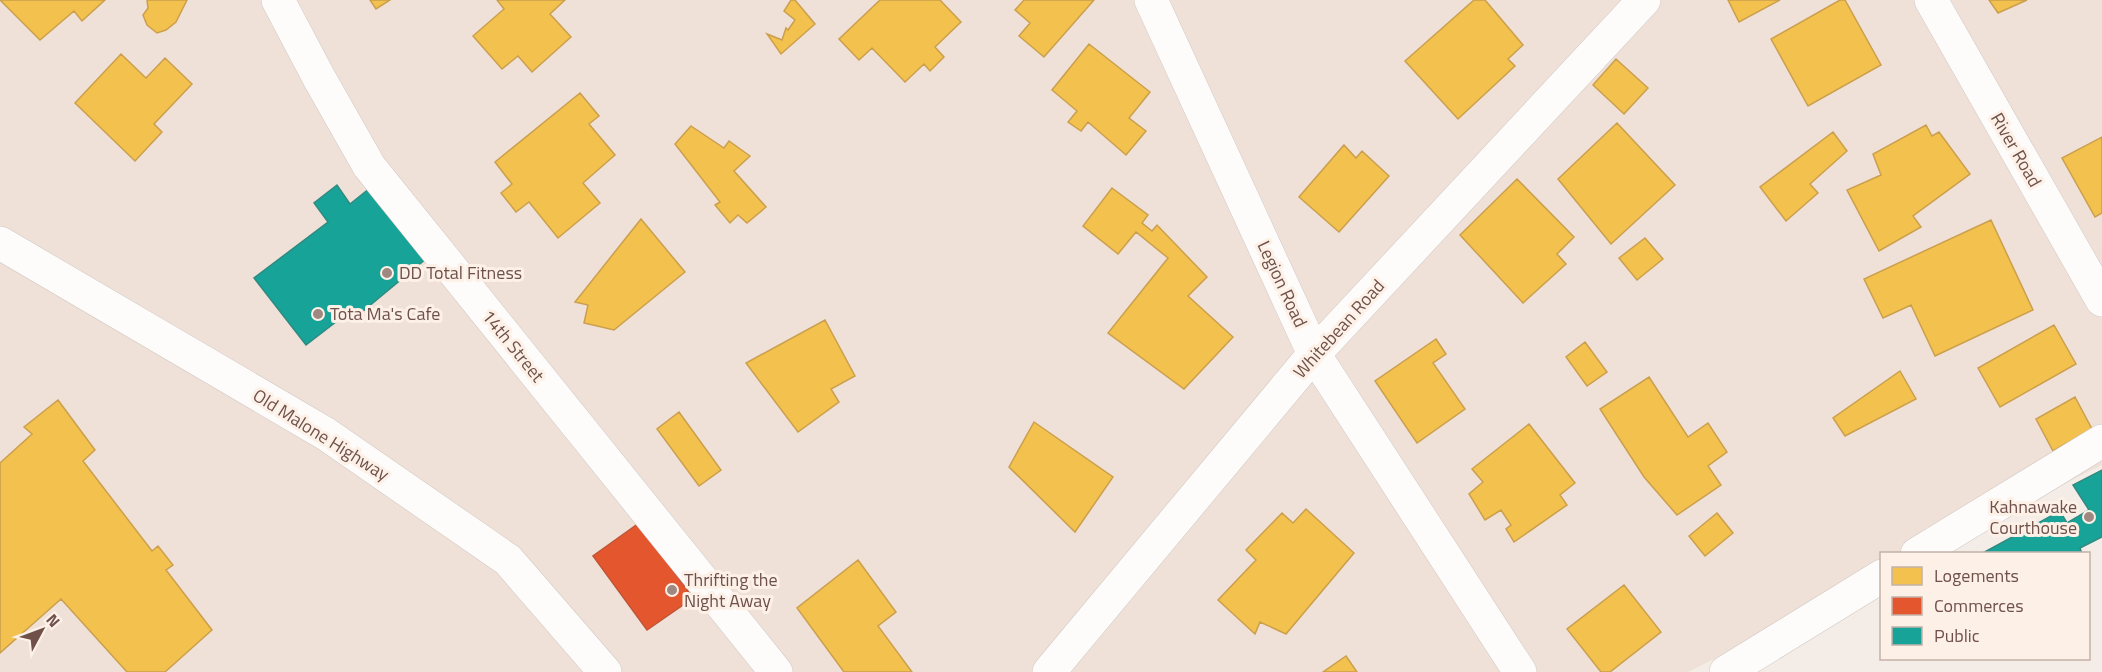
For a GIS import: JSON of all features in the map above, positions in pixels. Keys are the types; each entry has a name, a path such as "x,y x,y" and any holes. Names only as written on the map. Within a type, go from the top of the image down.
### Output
{"street":[{"name":"14th Street","path":"278,0 369,166 776,672"},
{"name":"Legion Road","path":"1151,0 1314,354 1520,672"},
{"name":"Whitebean Road","path":"1049,672 1314,354 1644,0"},
{"name":"River Road","path":"1931,0 2102,300"},
{"name":"Old Malone Highway","path":"0,243 326,434 508,560 604,672"},
{"path":"1920,552 2102,441"},
{"path":"1726,672 1880,577"}],"shaded area":[{"path":"0,0 2102,0 2102,465 1928,552 1880,552 1880,576 1688,672 0,672"}],"building: Logements":[{"path":"0,0 105,0 82,21 74,11 40,40"},
{"path":"147,0 187,0 176,22 166,30 157,33 147,25 143,15 148,8"},
{"path":"370,0 390,0 376,9"},
{"path":"497,0 565,0 550,14 571,37 532,72 518,56 502,69 473,36 504,9"},
{"path":"791,0 795,0 815,24 781,54 767,34 782,40 786,28 788,30 795,20 784,11"},
{"path":"880,0 940,0 961,22 935,47 944,57 930,71 924,64 905,82 872,48 859,60 839,39"},
{"path":"1024,0 1094,0 1044,57 1019,36 1030,23 1015,10"},
{"path":"1474,0 1485,0 1523,45 1508,59 1515,66 1458,119 1405,61"},
{"path":"1728,0 1780,0 1739,22"},
{"path":"1840,0 1845,0 1881,65 1808,106 1771,39"},
{"path":"1989,0 2027,0 1998,13"},
{"path":"1089,44 1150,92 1129,118 1146,131 1126,155 1088,122 1081,131 1068,122 1077,111 1052,90"},
{"path":"121,54 146,78 165,58 192,84 154,124 162,132 135,161 75,103"},
{"path":"1616,59 1648,88 1624,114 1593,85"},
{"path":"580,93 599,116 589,124 615,155 583,183 600,203 558,238 529,202 516,212 501,193 512,184 495,162"},
{"path":"1617,123 1675,185 1611,244 1558,179"},
{"path":"1926,125 1932,136 1939,132 1970,174 1913,216 1921,227 1879,251 1847,190 1881,175 1873,154"},
{"path":"691,126 724,148 729,141 750,156 734,171 766,207 747,223 738,215 730,223 715,205 720,202 675,144"},
{"path":"1833,132 1847,151 1810,184 1818,193 1786,221 1760,187"},
{"path":"2102,137 2102,213 2095,217 2062,158"},
{"path":"1344,145 1356,158 1362,151 1389,176 1339,232 1299,197"},
{"path":"1517,179 1574,237 1557,254 1566,264 1523,303 1460,235"},
{"path":"1112,188 1148,215 1142,223 1152,231 1157,225 1207,277 1188,296 1233,337 1184,389 1108,333 1168,258 1136,232 1118,254 1083,226"},
{"path":"641,219 685,272 614,330 584,323 588,305 575,302"},
{"path":"1991,220 2033,310 1935,356 1911,305 1883,318 1864,279"},
{"path":"1645,238 1663,259 1637,280 1619,258"},
{"path":"825,320 855,376 831,389 839,402 798,432 746,363"},
{"path":"2054,325 2076,364 2000,407 1978,368"},
{"path":"1436,339 1446,354 1433,363 1465,409 1417,443 1375,381"},
{"path":"1585,342 1607,372 1587,386 1566,357"},
{"path":"1900,371 1916,399 1845,436 1833,418"},
{"path":"1649,377 1688,437 1708,423 1727,452 1708,466 1721,485 1677,515 1644,477 1600,409"},
{"path":"2075,397 2092,429 2053,451 2036,419"},
{"path":"58,400 95,450 83,461 152,551 158,546 173,565 166,570 212,630 165,672 127,672 61,599 0,653 0,463 32,434 24,427"},
{"path":"679,412 721,470 699,486 657,429"},
{"path":"1034,422 1113,477 1075,532 1009,467"},
{"path":"1529,424 1575,483 1560,495 1567,505 1514,542 1506,529 1511,525 1501,510 1485,520 1469,494 1483,482 1472,469"},
{"path":"1306,509 1354,553 1286,634 1260,622 1255,634 1218,600 1256,560 1246,550 1282,513 1293,523"},
{"path":"1717,513 1733,533 1705,556 1689,536"},
{"path":"858,560 896,612 878,626 912,672 844,672 797,608"},
{"path":"1624,585 1661,632 1610,672 1601,672 1567,629"},
{"path":"1346,656 1357,672 1323,672"}],"building: Commerces":[{"path":"639,523 693,598 647,630 593,556"}],"building: Public":[{"path":"375,184 432,254 350,322 345,315 306,345 254,278 328,222 314,203 337,185 350,204"},
{"name":"Kahnawake Courthouse","path":"2102,470 2102,537 2080,548 2081,552 1985,552 2060,511 2067,523 2089,510 2073,485"}],"place":[{"name":"DD Total Fitness","path":"387,273"},
{"name":"Tota Ma's Cafe","path":"318,314"},
{"name":"Kahnawake Courthouse","path":"2089,517"},
{"name":"Thrifting the Night Away","path":"672,590"}]}
